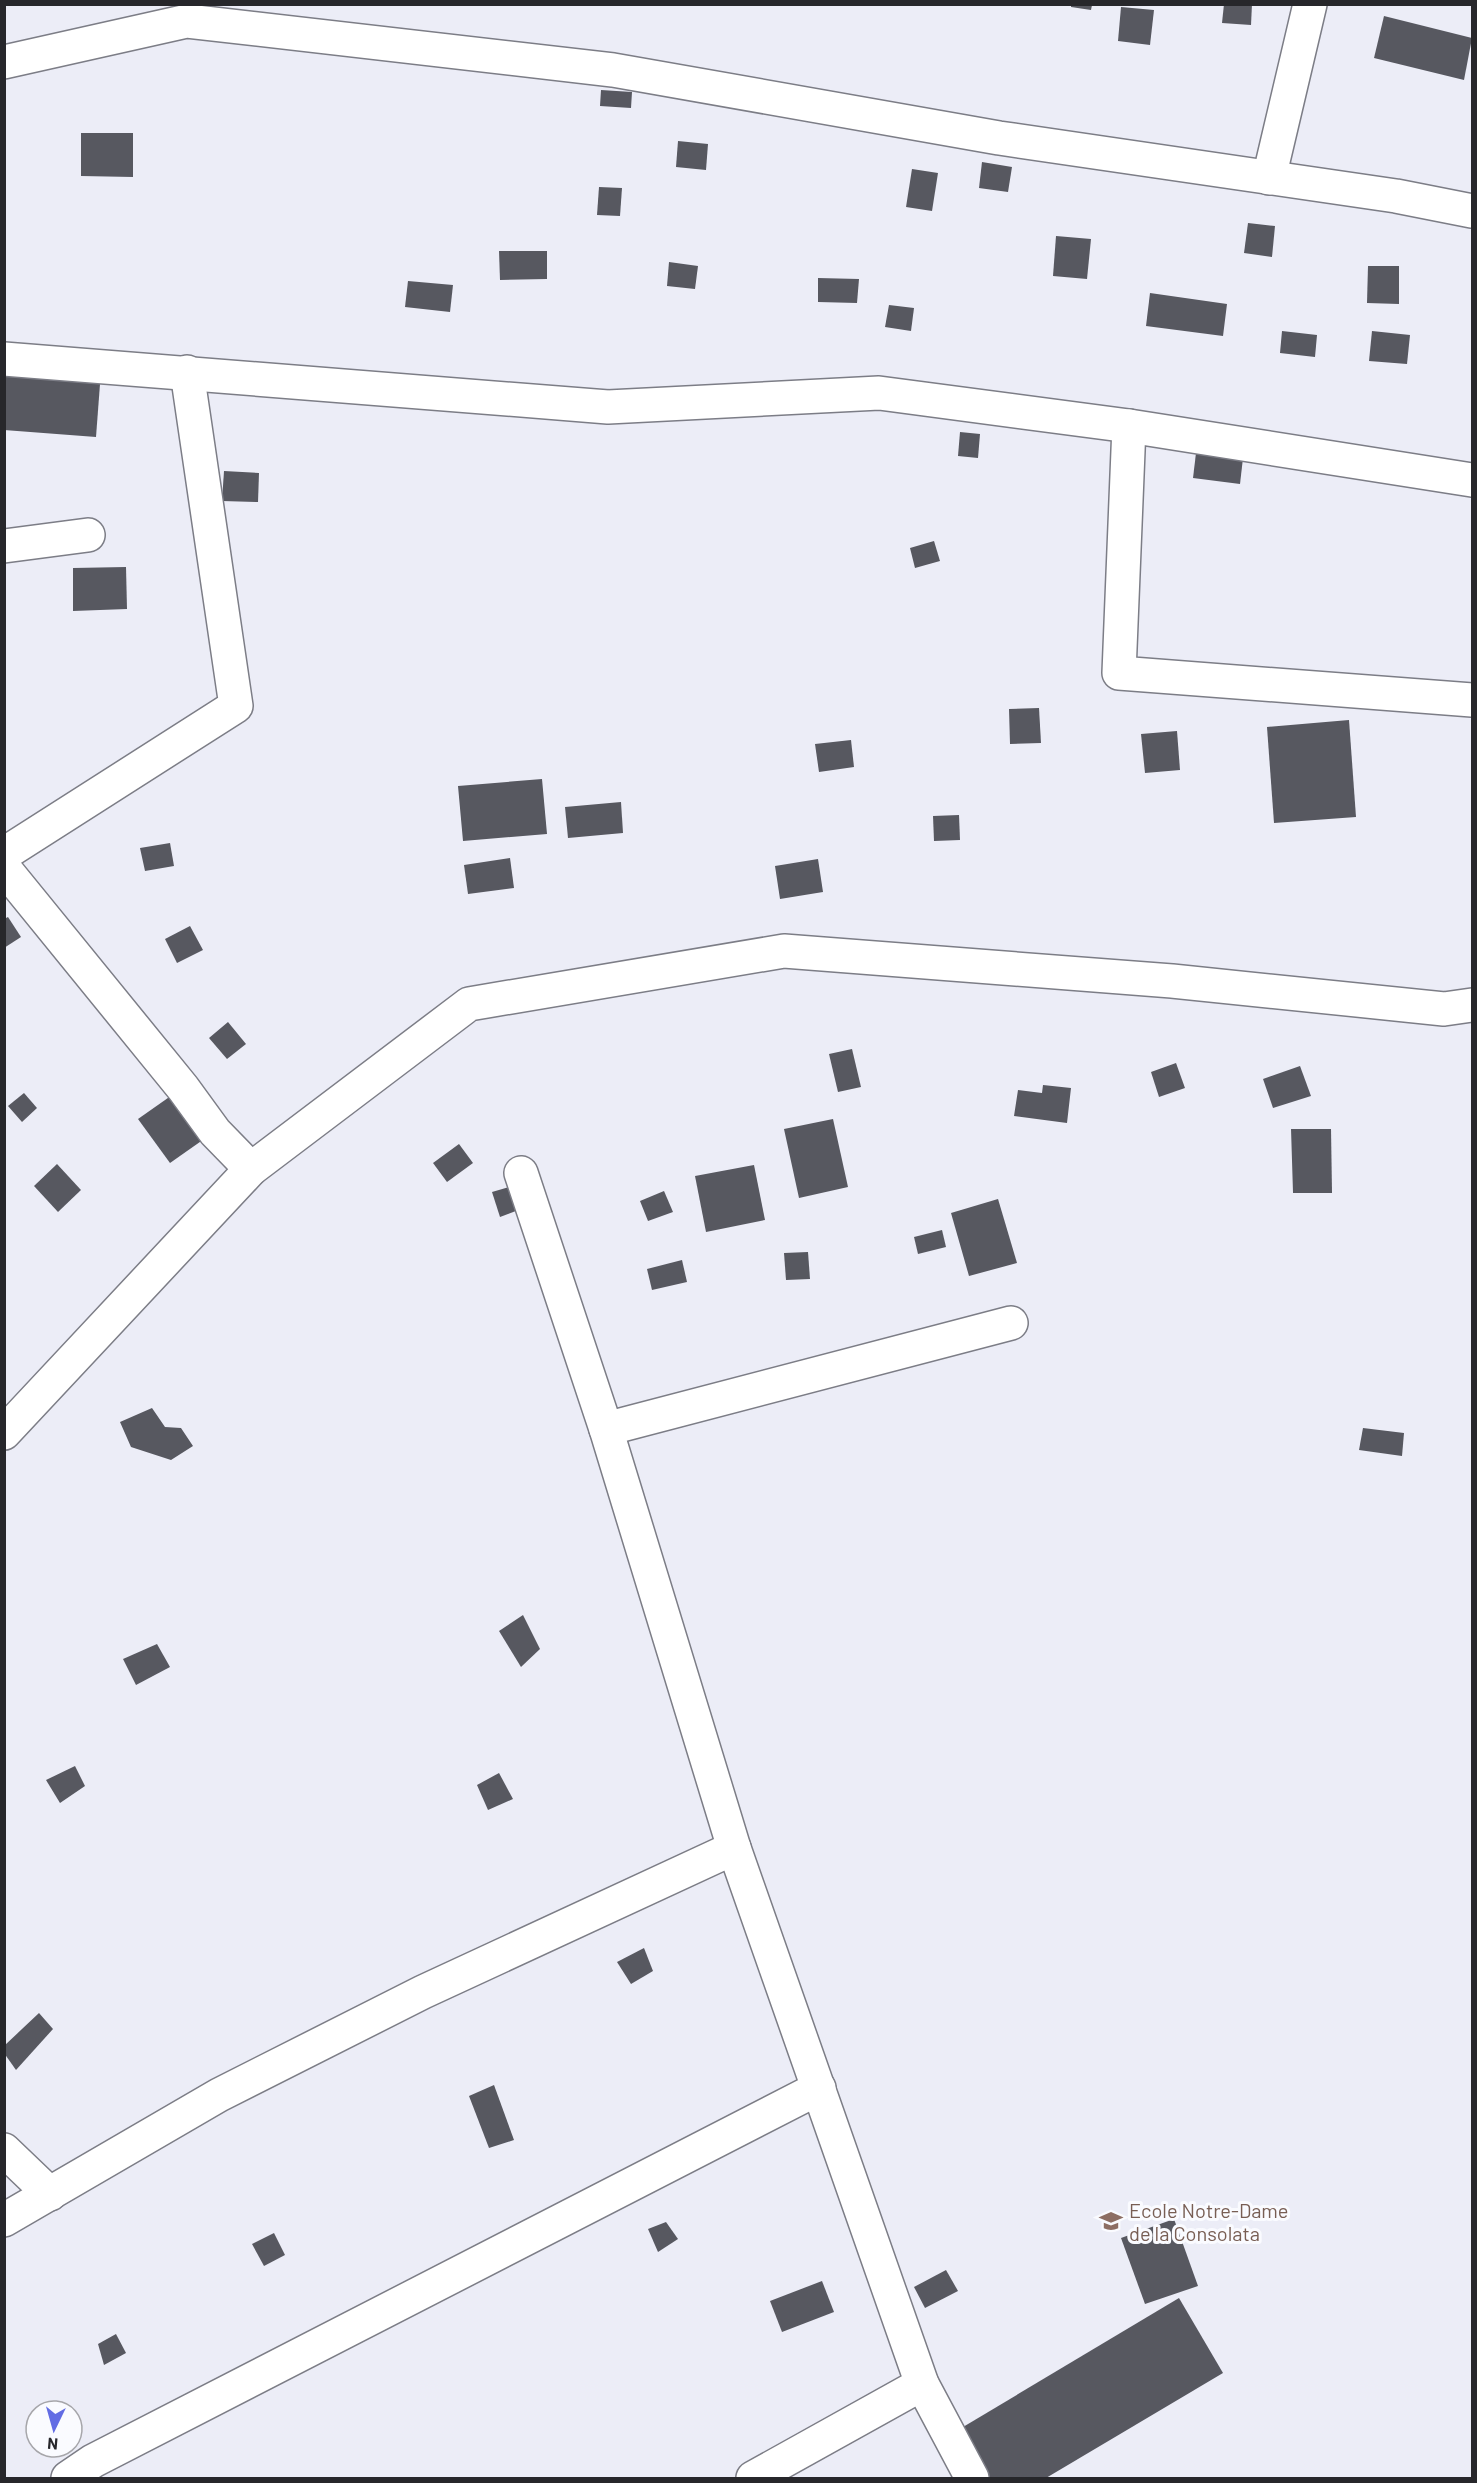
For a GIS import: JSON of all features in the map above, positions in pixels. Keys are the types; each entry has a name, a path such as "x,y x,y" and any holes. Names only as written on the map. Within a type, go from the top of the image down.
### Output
{"street":[{"path":"1269,178 1310,4"},
{"path":"4,62 187,21 613,70 999,138 1396,196 1473,211"},
{"path":"4,359 608,407 879,393 1129,426 1473,480"},
{"path":"4,854 236,706 188,372"},
{"path":"1129,426 1119,673 1473,700"},
{"path":"4,546 87,536"},
{"path":"4,868 183,1088 215,1132 251,1169"},
{"path":"4,1433 251,1169 469,1004 784,951 1172,981 1444,1009 1473,1005"},
{"path":"521,1173 606,1429 734,1848 922,2384 972,2478"},
{"path":"606,1429 1011,1323"},
{"path":"4,2220 229,2089 423,1992 734,1848"},
{"path":"68,2478 114,2451 819,2088"},
{"path":"4,2150 50,2194"},
{"path":"753,2478 922,2384"}],"building":[{"path":"1224,4 1252,4 1251,25 1222,23"},
{"path":"1071,5 1092,5 1091,10 1071,7"},
{"path":"1121,7 1154,10 1150,45 1118,41"},
{"path":"1384,16 1472,38 1464,80 1374,58"},
{"path":"601,90 632,92 631,108 600,106"},
{"path":"81,133 133,133 133,177 81,176"},
{"path":"678,141 708,144 706,170 676,167"},
{"path":"982,162 1012,167 1008,192 979,188"},
{"path":"912,169 938,173 932,211 906,207"},
{"path":"599,187 622,188 620,216 597,215"},
{"path":"1248,223 1275,226 1272,257 1244,253"},
{"path":"1056,236 1091,239 1087,279 1053,276"},
{"path":"499,251 547,251 547,279 500,280"},
{"path":"669,262 698,266 695,289 667,286"},
{"path":"1368,266 1399,266 1399,304 1367,303"},
{"path":"818,278 859,279 857,303 818,302"},
{"path":"408,281 453,285 450,312 405,307"},
{"path":"1150,293 1227,304 1223,336 1146,326"},
{"path":"889,305 914,308 911,331 885,327"},
{"path":"1282,331 1317,335 1315,357 1280,353"},
{"path":"1372,331 1410,335 1407,364 1369,361"},
{"path":"4,376 100,384 96,437 4,430"},
{"path":"960,432 980,434 978,458 958,456"},
{"path":"1196,453 1243,458 1240,484 1193,478"},
{"path":"224,471 259,473 258,502 222,501"},
{"path":"934,541 940,561 915,568 910,548"},
{"path":"126,567 127,609 73,611 73,568"},
{"path":"1039,708 1041,743 1010,744 1009,709"},
{"path":"1349,720 1356,817 1274,823 1267,727"},
{"path":"1177,731 1180,770 1145,773 1141,734"},
{"path":"851,740 854,767 819,772 815,744"},
{"path":"542,779 547,834 463,841 458,786"},
{"path":"621,802 623,833 568,838 565,807"},
{"path":"959,815 960,840 934,841 933,816"},
{"path":"170,843 174,866 145,871 140,848"},
{"path":"510,858 514,888 468,894 464,865"},
{"path":"818,859 823,892 780,899 775,866"},
{"path":"8,917 21,937 4,948 4,919"},
{"path":"190,926 203,950 177,963 165,939"},
{"path":"228,1022 246,1044 227,1059 209,1038"},
{"path":"852,1049 861,1087 838,1092 829,1054"},
{"path":"1176,1063 1185,1088 1159,1097 1151,1072"},
{"path":"1300,1066 1311,1096 1273,1108 1263,1079"},
{"path":"1043,1085 1071,1088 1067,1123 1014,1116 1018,1090 1042,1093"},
{"path":"24,1093 37,1108 22,1122 8,1106"},
{"path":"175,1093 207,1137 170,1163 138,1119"},
{"path":"833,1119 848,1187 799,1198 784,1129"},
{"path":"1291,1129 1331,1129 1332,1193 1293,1193"},
{"path":"459,1144 473,1163 447,1182 433,1163"},
{"path":"57,1164 81,1190 58,1212 34,1186"},
{"path":"754,1165 765,1220 706,1232 695,1176"},
{"path":"513,1186 521,1209 500,1217 492,1192"},
{"path":"664,1191 673,1212 648,1221 640,1201"},
{"path":"998,1199 1017,1263 969,1276 951,1213"},
{"path":"942,1230 946,1247 918,1254 914,1237"},
{"path":"808,1252 810,1279 786,1280 784,1253"},
{"path":"682,1260 687,1282 652,1290 647,1269"},
{"path":"152,1408 165,1427 181,1428 193,1446 171,1460 131,1447 120,1422"},
{"path":"1363,1428 1404,1433 1402,1456 1359,1450"},
{"path":"523,1615 540,1649 521,1667 499,1631"},
{"path":"157,1644 170,1667 136,1685 123,1659"},
{"path":"75,1766 85,1786 60,1803 46,1780"},
{"path":"499,1773 513,1799 488,1810 477,1785"},
{"path":"644,1948 653,1971 631,1984 617,1962"},
{"path":"39,2013 53,2029 16,2070 4,2053 4,2046"},
{"path":"494,2085 514,2140 489,2148 469,2096"},
{"path":"1174,2219 1198,2286 1145,2304 1121,2238"},
{"path":"666,2222 678,2239 658,2252 648,2229"},
{"path":"274,2233 285,2255 264,2266 252,2244"},
{"path":"946,2270 958,2291 925,2308 914,2287"},
{"path":"822,2281 834,2312 782,2332 770,2301"},
{"path":"1179,2298 1223,2373 1046,2478 987,2478 958,2430"},
{"path":"116,2334 126,2353 104,2365 98,2344"}],"place":[{"name":"Ecole Notre-Dame de la Consolata","path":"1111,2221"}]}
